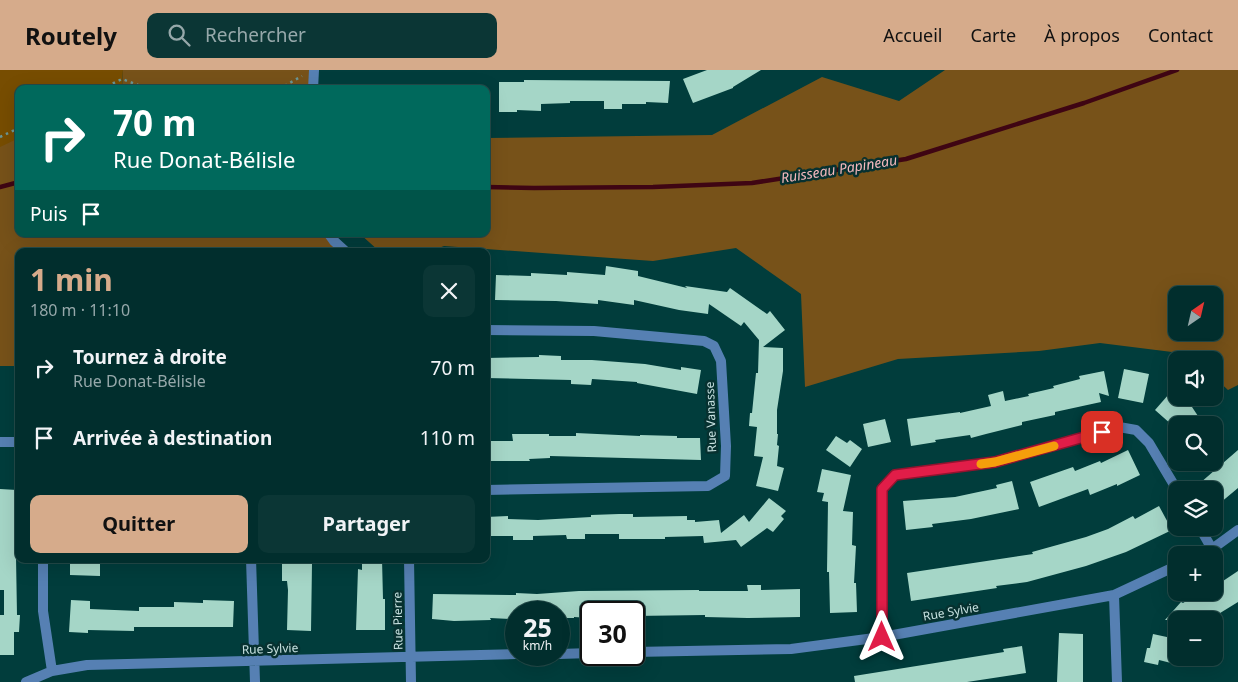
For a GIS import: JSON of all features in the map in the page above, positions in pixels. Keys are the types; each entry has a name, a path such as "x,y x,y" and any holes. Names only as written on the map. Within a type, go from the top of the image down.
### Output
{"street":[{"path":"313,85 314,70"},
{"path":"331,237 342,248"},
{"name":"Rue Vanasse","path":"490,330 594,331 704,341 714,346 721,361 726,476 708,486 490,490"},
{"path":"882,637 882,489 895,475 995,462 1119,427 1136,430 1149,443 1172,481"},
{"path":"0,442 15,442"},
{"path":"1216,546 1238,530"},
{"path":"42,563 43,612 52,671"},
{"path":"251,563 255,682"},
{"name":"Rue Pierre","path":"410,563 411,682"},
{"name":"Rue Sylvie","path":"645,652 791,649 882,637 1114,596 1168,570"},
{"path":"1114,596 1117,682"},
{"name":"Rue Sylvie","path":"26,682 52,671 87,665 505,654"}],"path":[{"path":"285,85 304,75"},
{"path":"109,85 122,79 138,85"},
{"path":"0,137 15,130"}],"shaded area":[{"path":"0,70 123,70 122,85 15,85 15,237 122,237 122,248 15,248 15,366 0,366"},
{"path":"123,70 314,70 313,85 122,85"},
{"path":"945,70 1238,70 1238,385 1228,390 1223,385 1223,351 1168,352 1100,343 1039,351 898,359 805,387 801,294 736,248 653,261 490,248 444,246 439,248 376,248 363,237 490,237 490,138 712,135 822,77 899,101"},
{"path":"15,140 15,237 332,237 342,248 15,248 15,366 0,366 0,147"}],"building":[{"path":"707,70 761,70 733,88 693,103 683,79"},
{"path":"524,80 670,81 668,103 622,104 622,109 604,109 604,101 570,101 570,103 541,104 541,111 517,110 517,112 499,112 499,82 524,82"},
{"path":"606,266 638,271 638,276 687,288 685,286 727,292 730,288 767,314 770,311 785,330 763,347 783,348 783,371 777,410 777,445 779,446 777,466 784,468 778,491 756,486 763,457 754,456 757,427 749,426 756,373 758,373 759,340 744,322 741,326 709,304 708,314 634,300 634,305 598,300 598,304 495,300 496,275 531,276 531,273 567,275 567,272 605,275"},
{"path":"539,355 561,356 561,360 592,360 645,364 681,370 681,367 701,370 697,394 637,382 592,379 591,385 571,384 571,380 490,378 490,358 539,357"},
{"path":"1124,369 1149,374 1143,403 1118,398"},
{"path":"1104,371 1109,396 1099,393 1101,402 1055,412 1055,415 1022,422 1022,425 971,438 970,435 911,446 907,419 960,413 991,406 988,395 1003,391 1005,401 1054,388 1053,386 1080,379 1079,376"},
{"path":"1168,395 1168,406 1192,406 1198,416 1168,416 1168,421 1155,410"},
{"path":"885,419 891,442 868,447 863,424"},
{"path":"576,433 700,438 701,460 550,456 550,458 529,459 530,461 490,461 490,441 513,441 512,434 576,436"},
{"path":"836,436 847,443 850,440 862,449 850,467 826,450"},
{"path":"1128,450 1140,475 1117,486 1117,484 1090,495 1088,489 1039,507 1030,482 1073,467 1075,471 1100,461 1101,463"},
{"path":"1238,450 1238,488 1223,500 1223,481 1202,481 1214,471 1223,471 1223,463"},
{"path":"822,469 851,475 843,511 853,512 852,545 856,546 854,583 856,583 857,612 830,613 829,572 827,572 828,502 822,501 824,493 817,492"},
{"path":"1012,481 1019,509 971,519 932,524 933,527 906,530 903,501 955,497 997,488 996,485"},
{"path":"0,489 15,490 17,615 20,615 19,632 14,632 14,655 0,655 0,615 4,615 4,590 0,590"},
{"path":"769,498 786,511 781,516 784,519 773,532 767,528 741,547 736,540 704,543 703,536 665,537 665,539 619,539 619,534 585,534 585,539 567,539 566,535 533,536 533,540 513,540 513,536 490,536 490,517 508,516 508,519 538,520 619,514 633,514 633,517 687,516 687,520 695,520 695,522 719,520 721,533 744,515 749,522"},
{"path":"1159,506 1168,523 1168,532 1126,552 1086,566 1027,582 911,601 907,573 1033,554 1032,552 1108,529 1133,516 1135,519"},
{"path":"70,563 100,563 100,576 70,575"},
{"path":"282,563 312,564 311,631 287,630 288,590 287,581 282,581"},
{"path":"362,563 382,563 385,630 356,630 358,569 362,570"},
{"path":"1238,571 1238,602 1223,611 1173,611 1181,602 1223,601 1223,581"},
{"path":"747,585 761,585 761,590 800,589 800,617 645,616 645,601 580,601 580,617 570,618 570,601 505,601 505,619 454,621 432,619 433,594 516,595 516,593 537,594 579,591 748,591"},
{"path":"71,600 90,601 90,609 139,611 139,607 174,607 174,602 203,603 203,600 234,601 233,627 134,627 134,631 88,630 88,633 69,632"},
{"path":"1059,633 1083,634 1083,682 1057,682"},
{"path":"1153,634 1168,637 1168,662 1159,660 1158,665 1144,662 1147,648 1150,648"},
{"path":"1022,646 1026,673 967,682 855,682 854,676 1004,652 1003,649"}],"waterway":[{"name":"Ruisseau Papineau","path":"490,187 653,187 752,183 906,159 1084,103 1177,70"},
{"name":"Ruisseau Papineau","path":"0,187 15,183"}],"slow traffic":[{"path":"981,464 1054,446"}],"route":[{"path":"882,637 882,489 895,475 995,462 1102,432"}]}
